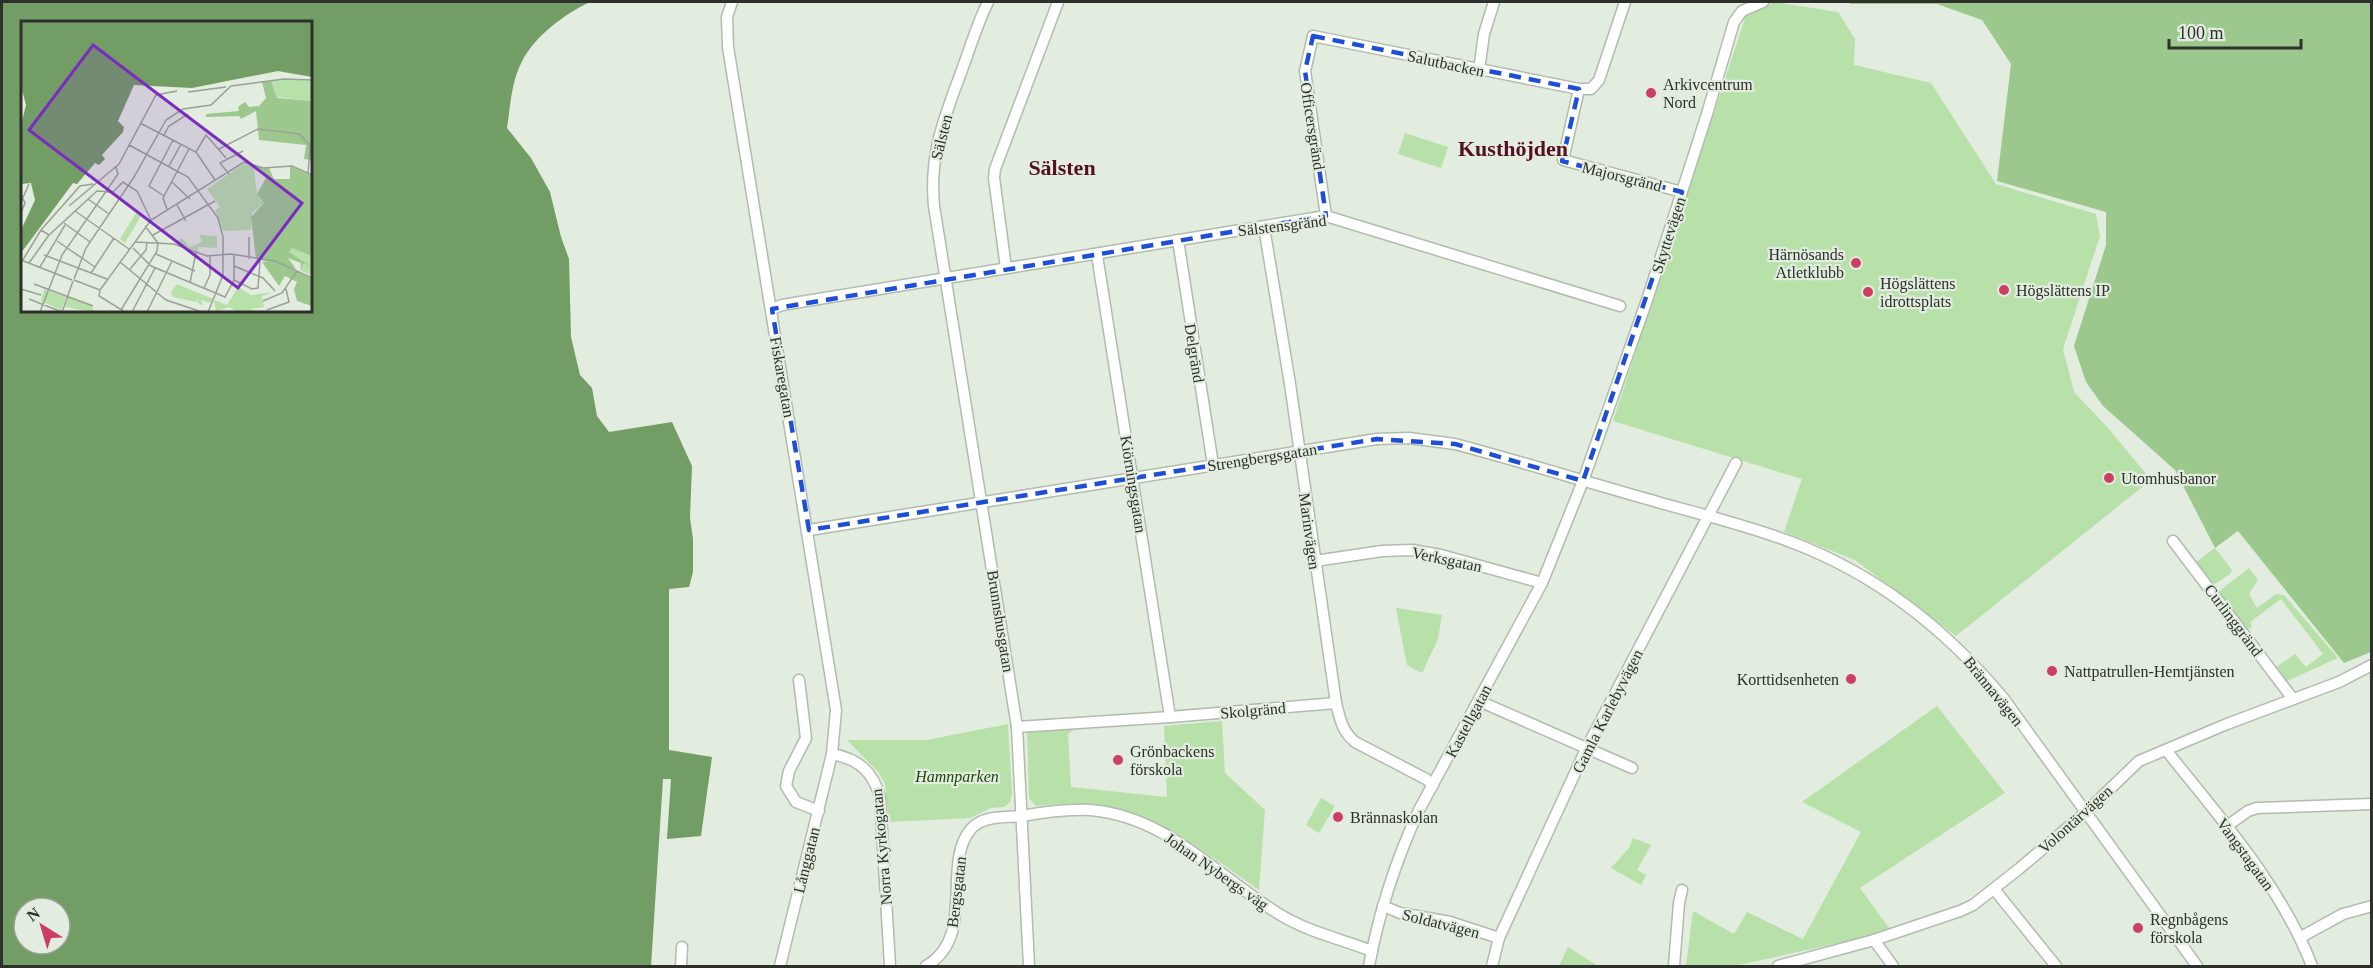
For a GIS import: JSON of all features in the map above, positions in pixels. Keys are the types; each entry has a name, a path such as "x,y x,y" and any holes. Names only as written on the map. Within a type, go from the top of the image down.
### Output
{"street":[{"name":"Fiskaregatan","path":"732,2 727,17 728,47 809,531 836,710 832,754"},
{"name":"Sälsten","path":"947,279 934,206 932,179 934,159 945,117 988,2"},
{"path":"1006,268 993,178 1058,2"},
{"path":"1479,70 1484,34 1494,2"},
{"path":"1579,89 1591,88 1599,80 1625,2"},
{"name":"Skyttevägen","path":"1583,481 1631,348 1734,22 1742,11 1763,2"},
{"name":"Salutbacken","path":"1313,36 1579,89"},
{"name":"Officersgränd","path":"1313,36 1305,71 1326,216"},
{"name":"Majorsgränd","path":"1579,89 1563,160 1682,192"},
{"name":"Sälstensgränd","path":"771,309 782,305 1326,216 1620,306"},
{"name":"Marinvägen","path":"1264,227 1336,703 1341,723 1348,736 1433,785"},
{"name":"Delgränd","path":"1178,240 1213,465"},
{"name":"Kiörningsgatan","path":"1097,255 1170,715"},
{"name":"Brunnshusgatan","path":"947,279 1017,727 1029,966"},
{"name":"Strengbergsgatan","path":"809,531 1377,439 1433,440 1509,459 1709,516"},
{"name":"Gamla Karlebyvägen","path":"1492,966 1499,938 1586,748 1736,463"},
{"name":"Kastellgatan","path":"1369,966 1383,906 1404,843 1542,583 1583,481"},
{"name":"Brännavägen","path":"1709,516 1775,536 1850,568 1910,606 1954,645 1986,677 2197,966"},
{"name":"Curlinggränd","path":"2173,541 2294,699"},
{"name":"Verksgatan","path":"1315,561 1382,551 1412,550 1441,555 1542,583"},
{"name":"Volontärvägen","path":"1778,966 1948,917 1973,905 2086,812 2139,761 2345,679 2372,665"},
{"path":"799,680 807,738 789,771 786,786 796,802 819,811"},
{"path":"1479,701 1632,768"},
{"name":"Skolgränd","path":"1017,727 1336,703"},
{"name":"Vangstagatan","path":"2166,750 2262,873 2301,937 2312,966"},
{"name":"Långgatan","path":"780,966 832,754"},
{"name":"Norra Kyrkogatan","path":"832,754 849,757 865,768 876,782 880,797 890,966"},
{"path":"2226,826 2248,811 2257,808 2372,804"},
{"name":"Johan Nybergs väg","path":"1022,816 1045,812 1091,810 1142,824 1176,840 1280,915 1300,925 1372,951"},
{"name":"Bergsgatan","path":"926,966 942,954 949,940 955,921 960,857 964,840 970,829 979,822 997,817 1022,816"},
{"path":"1994,889 2056,966"},
{"path":"1674,966 1682,890"},
{"name":"Soldatvägen","path":"1383,906 1400,913 1450,922 1499,938"},
{"path":"2301,937 2343,914 2372,906"},
{"path":"1874,940 1893,966"},
{"path":"681,966 682,947"}],"highlighted area":[{"path":"1313,36 1579,89 1562,161 1682,192 1583,481 1455,444 1377,439 809,530 772,309 1326,216 1305,71"}],"green space":[{"name":"Högslättens idrottsplats","path":"1774,2 1838,12 1855,39 1854,65 1931,83 1996,184 2096,214 2100,236 2063,349 2074,392 2109,429 2151,480 1956,636 1855,560 1784,532 1802,479 1613,421 1746,15"},
{"path":"1405,133 1448,147 1441,168 1398,154"},
{"path":"2215,548 2232,570 2212,586 2195,563"},
{"path":"2249,568 2258,580 2249,594 2257,608 2276,594 2284,595 2338,658 2287,681 2275,668 2295,654 2306,667 2323,654 2281,599 2250,622 2252,627 2246,631 2217,593"},
{"path":"1396,608 1442,615 1438,639 1422,673 1407,665"},
{"path":"1937,706 2005,793 1860,888 1889,928 1880,934 1734,966 1686,966 1693,911 1734,934 1747,912 1803,939 1861,832 1802,802"},
{"path":"1222,721 1225,773 1265,810 1259,890 1198,847 1155,823 1108,807 1082,804 1036,806 1029,798 1027,731 1078,727 1068,734 1071,787 1167,797 1164,726"},
{"name":"Hamnparken","path":"1008,724 1012,793 1010,802 1004,807 991,808 970,818 889,822 885,784 879,773 847,740 927,740"},
{"path":"1321,798 1335,806 1319,833 1306,825"},
{"path":"1633,838 1651,845 1637,870 1646,875 1641,885 1611,868 1629,848"},
{"path":"1568,947 1598,966 1559,966"}],"shaded area":[{"path":"2,2 590,2 549,29 524,57 514,82 507,128 531,158 550,192 569,259 571,337 580,375 592,388 597,416 609,432 672,422 692,466 690,518 693,539 693,572 689,587 669,589 669,750 712,757 701,836 667,839 671,779 663,779 651,966 2,966"},
{"path":"1849,2 2371,2 2371,652 2344,663 2238,531 2215,548 2175,470 2103,406 2086,382 2074,346 2106,245 2106,212 1997,181 2011,64 1982,20 1937,4 1850,4"}],"place":[{"name":"Arkivcentrum Nord","path":"1651,93"},
{"name":"Härnösands Atletklubb","path":"1856,263"},
{"name":"Högslättens IP","path":"2004,290"},
{"name":"Högslättens idrottsplats","path":"1868,292"},
{"name":"Utomhusbanor","path":"2109,478"},
{"name":"Nattpatrullen-Hemtjänsten","path":"2052,671"},
{"name":"Korttidsenheten","path":"1851,679"},
{"name":"Grönbackens förskola","path":"1118,760"},
{"name":"Brännaskolan","path":"1338,817"},
{"name":"Regnbågens förskola","path":"2138,928"}],"district":[{"name":"Kusthöjden","path":"1513,148"},
{"name":"Sälsten","path":"1062,167"}]}
